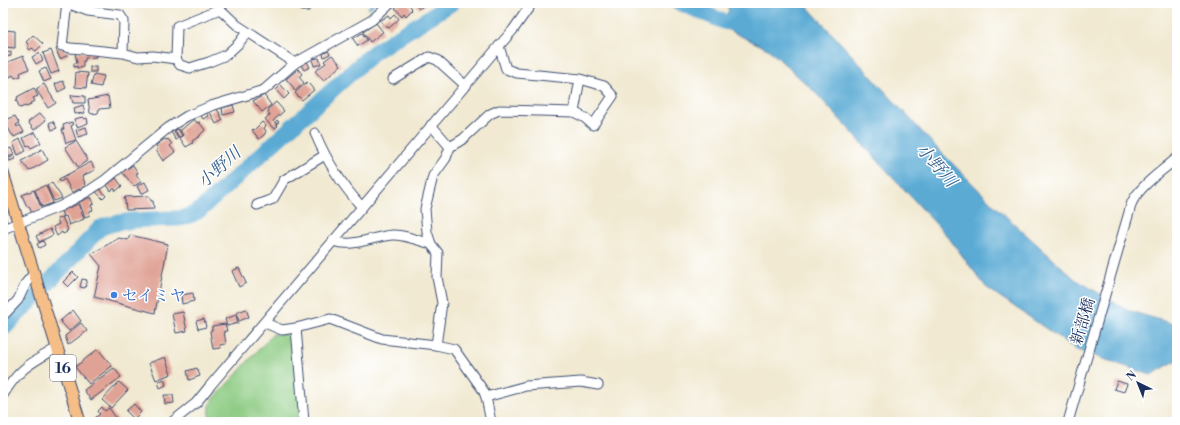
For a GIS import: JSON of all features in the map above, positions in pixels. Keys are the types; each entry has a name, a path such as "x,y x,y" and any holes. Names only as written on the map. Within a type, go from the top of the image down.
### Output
{"main road":[{"name":"16","path":"3,173 5,190 19,223 80,422"}],"street":[{"path":"123,53 124,21 120,15 88,11 67,3 62,46 123,53 138,57 153,56 176,59"},
{"path":"3,229 60,206 90,190 105,180 168,128 187,116 211,106 264,90 295,63 372,20 390,3"},
{"path":"172,422 196,402 265,323 333,240 513,30 532,3"},
{"path":"247,32 239,43 226,55 209,62 190,68 180,65 176,59 177,26 220,10 237,25 295,63"},
{"path":"436,345 442,303 437,277 438,254 431,244 427,232 425,209 433,176 446,158 450,148 463,139 490,114 500,110 574,112 585,118 593,125 613,96 604,86 580,79 517,73 506,69 499,46"},
{"path":"393,79 429,57 437,60 466,86"},
{"path":"574,112 580,79"},
{"path":"431,126 450,148"},
{"path":"315,133 325,155 347,190 362,207"},
{"path":"257,205 273,199 284,180 325,155"},
{"name":"新部橋","path":"1068,422 1132,202 1146,185 1177,158"},
{"path":"333,240 340,243 352,243 393,234 431,244"},
{"path":"3,316 18,300 26,282 34,273"},
{"path":"265,323 282,330 330,319 382,339 436,345 454,350 483,390 486,397 491,422"},
{"path":"296,328 304,422"},
{"path":"3,395 14,377 27,365 57,348"},
{"path":"486,397 526,386 581,382 598,385"}],"green space":[{"path":"273,334 294,334 302,422 209,422 210,403"}],"water":[{"path":"725,3 804,3 934,145 998,209 1075,279 1127,310 1177,325 1177,360 1151,375 1077,350 986,287 948,237 813,90 768,49 720,26 729,10"}],"building":[{"path":"296,3 314,3 314,7 309,7 309,11 301,11 296,7"},
{"path":"402,3 407,3 412,8 406,16 404,13 402,16 395,8"},
{"path":"415,3 427,3 419,9"},
{"path":"395,14 399,19 389,28 380,21 389,15 391,18"},
{"path":"376,23 383,32 370,42 363,32"},
{"path":"5,30 15,31 15,48 4,47"},
{"path":"362,33 367,40 358,46 353,39"},
{"path":"33,35 43,44 36,51 32,48 30,50 26,42"},
{"path":"59,47 65,50 68,55 60,59 56,49"},
{"path":"51,50 59,71 51,74 43,53"},
{"path":"328,51 330,54 324,57 323,54"},
{"path":"11,52 11,56 3,57 3,53"},
{"path":"75,52 95,52 96,57 85,58 85,61 83,61 83,67 77,68 77,66 74,67 74,63 77,63"},
{"path":"39,53 43,60 36,64 32,57"},
{"path":"332,55 341,65 324,81 315,71 326,63 324,61"},
{"path":"23,56 29,69 20,73 21,76 15,78 13,75 10,77 5,63"},
{"path":"319,58 321,64 314,66 312,59"},
{"path":"307,62 310,67 304,70 301,65"},
{"path":"90,67 96,67 96,72 90,72"},
{"path":"46,68 51,79 44,82 39,71"},
{"path":"298,69 302,74 299,77 304,83 295,91 286,79"},
{"path":"76,72 88,73 86,88 75,87"},
{"path":"94,74 104,76 101,87 91,85"},
{"path":"63,81 66,88 58,92 55,84"},
{"path":"307,82 314,90 302,100 295,93"},
{"path":"44,84 56,103 48,108 36,89"},
{"path":"281,85 289,94 284,99 276,90"},
{"path":"34,88 38,96 33,98 35,101 30,103 31,105 20,108 16,100 18,99 17,97"},
{"path":"71,95 85,96 85,103 73,103"},
{"path":"264,95 271,105 262,112 253,101"},
{"path":"108,96 110,108 99,109 98,113 90,113 88,100"},
{"path":"276,102 284,111 273,121 275,123 277,120 279,122 276,124 278,126 274,129 265,119 270,115 268,109"},
{"path":"83,105 85,113 75,114 74,108"},
{"path":"233,105 235,112 223,115 222,108"},
{"path":"217,109 223,120 216,124 210,112"},
{"path":"40,113 46,120 34,130 28,122"},
{"path":"207,113 209,116 203,119 201,116"},
{"path":"15,116 19,123 16,125 17,127 20,125 24,132 14,137 6,124 6,120"},
{"path":"83,117 85,119 87,118 88,123 77,127 74,119"},
{"path":"194,119 197,123 199,122 205,130 200,136 192,141 193,143 186,147 180,138 183,135 180,131"},
{"path":"53,121 57,128 52,130 49,123"},
{"path":"72,122 73,125 71,126 76,140 66,143 62,129 64,129 63,125"},
{"path":"262,122 266,126 264,128 266,131 265,134 259,139 252,130 254,130"},
{"path":"86,127 88,134 78,137 76,130"},
{"path":"178,129 182,136 179,137 175,130"},
{"path":"174,131 178,139 176,140 171,132"},
{"path":"35,132 41,143 31,148 29,145 27,146 23,138"},
{"path":"20,139 26,151 18,155 13,143"},
{"path":"165,139 168,139 172,144 170,146 175,152 163,161 156,150 158,149 156,145"},
{"path":"76,141 88,160 78,167 65,147"},
{"path":"11,148 14,154 9,157 6,150"},
{"path":"42,149 48,160 29,171 22,161"},
{"path":"14,156 15,159 9,161 8,159"},
{"path":"91,162 95,170 82,176 85,186 72,193 65,179 60,182 59,179"},
{"path":"133,165 141,182 134,186 122,172"},
{"path":"116,178 122,186 116,191 114,188 111,191 107,185"},
{"path":"145,182 149,190 141,194 137,186"},
{"path":"52,183 62,198 54,201 47,186"},
{"path":"46,185 53,203 42,207 35,190"},
{"path":"100,189 106,196 103,199 96,192"},
{"path":"34,190 42,210 32,214 22,195"},
{"path":"149,196 151,201 153,201 154,209 126,210 124,200 125,197"},
{"path":"91,197 94,204 91,205 93,210 88,212 90,215 85,217 79,202"},
{"path":"78,204 84,219 69,225 66,216 63,217 61,211"},
{"path":"5,216 7,222 3,223 3,217"},
{"path":"62,217 68,230 66,231 67,232 63,234 62,232 57,236 53,227 59,224 57,219"},
{"path":"50,229 53,235 39,242 36,236"},
{"path":"130,235 168,244 155,313 94,297 101,266 91,254 119,238 128,240"},
{"path":"43,241 45,245 39,248 37,244"},
{"path":"239,268 246,283 239,287 232,271"},
{"path":"73,272 78,277 68,287 63,282"},
{"path":"82,279 87,280 85,288 80,287"},
{"path":"193,293 194,301 182,304 181,295"},
{"path":"246,309 249,317 239,321 236,313"},
{"path":"73,310 81,321 69,331 60,321"},
{"path":"183,312 187,331 176,333 172,314"},
{"path":"236,315 238,323 227,326 225,319"},
{"path":"204,319 206,327 198,329 196,321"},
{"path":"81,323 87,331 68,345 65,336"},
{"path":"225,324 227,331 224,331 226,344 220,345 221,348 213,349 210,331 212,330 212,326"},
{"path":"98,349 112,366 89,384 75,367"},
{"path":"165,357 171,374 156,380 149,363"},
{"path":"114,368 121,377 91,400 84,390"},
{"path":"197,368 200,376 189,380 187,371"},
{"path":"164,379 166,385 160,388 158,382"},
{"path":"1117,381 1127,384 1124,392 1114,389"},
{"path":"119,382 128,390 111,408 102,400"},
{"path":"164,395 173,395 174,403 165,404"},
{"path":"134,404 141,412 134,419 126,411"},
{"path":"102,407 105,411 109,408 119,422 98,422 95,418 100,414 98,411"}],"waterway":[{"path":"369,8 374,3"},
{"name":"小野川","path":"3,329 100,228 119,222 182,218 200,210 374,52 452,3"},
{"name":"小野川","path":"680,3 725,22 745,23"}],"place":[{"name":"セイミヤ","path":"114,295"}]}
